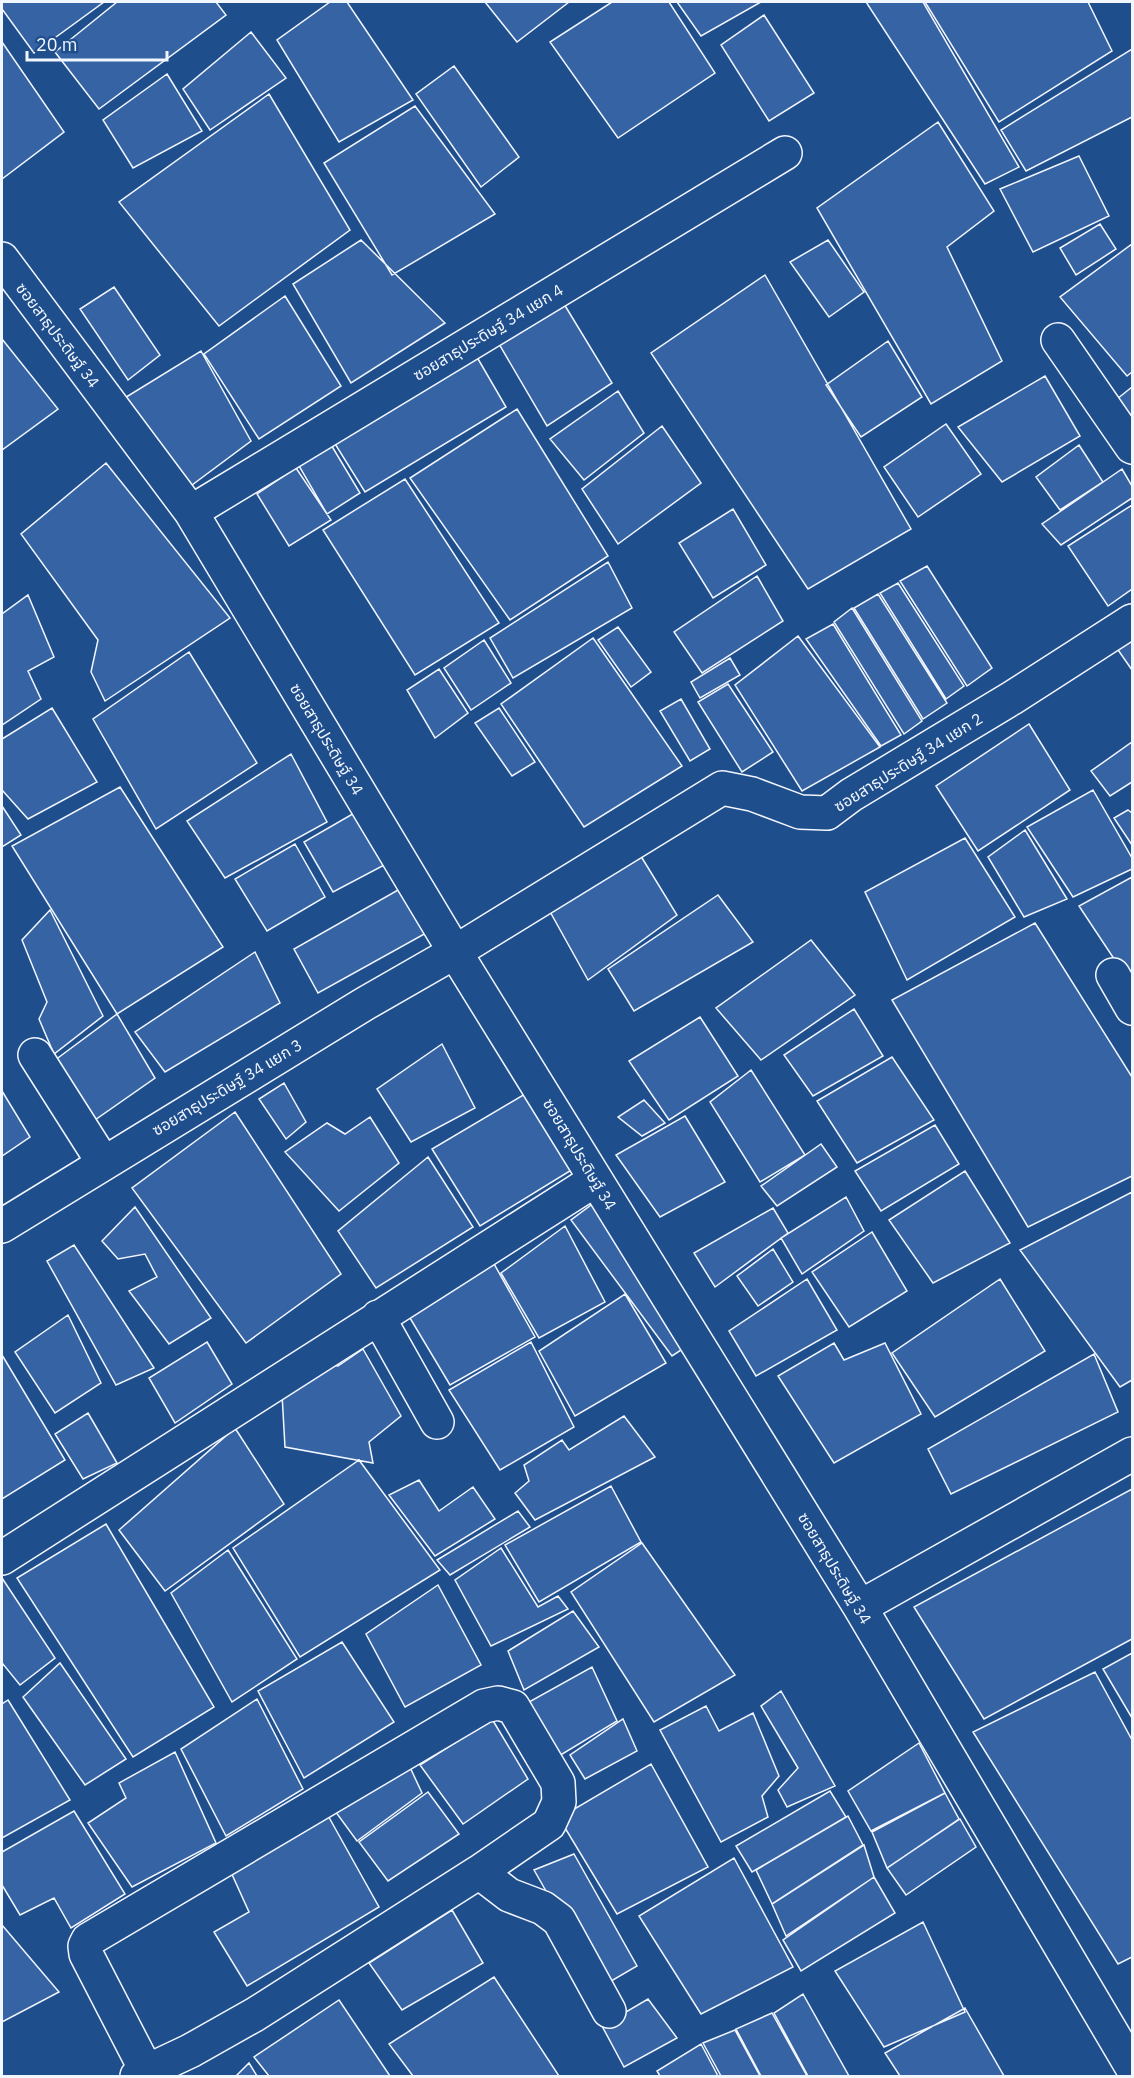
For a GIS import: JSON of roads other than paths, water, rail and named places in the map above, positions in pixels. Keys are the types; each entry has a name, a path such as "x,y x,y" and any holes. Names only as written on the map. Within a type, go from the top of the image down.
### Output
{"street":[{"name":"ซอยสาธุประดิษฐ์ 34 แยก 4","path":"191,512 785,153"},
{"name":"ซอยสาธุประดิษฐ์ 34","path":"2,259 191,512 455,952 860,1607 1132,2067"},
{"path":"1058,340 1132,447"},
{"name":"ซอยสาธุประดิษฐ์ 34 แยก 2","path":"455,952 722,788 752,794 800,812 827,813 851,795 1012,698 1132,621"},
{"name":"ซอยสาธุประดิษฐ์ 34 แยก 3","path":"2,1226 103,1162 366,1003 455,952"},
{"path":"1113,975 1132,1008"},
{"path":"35,1055 103,1162"},
{"path":"2,1558 595,1180"},
{"path":"378,1317 437,1422"},
{"path":"860,1607 1132,1454"},
{"path":"498,1703 513,1707 558,1783 559,1802 549,1824 479,1872 254,2015 190,2051 142,2074 86,1954 85,1946 88,1940 484,1706 498,1703"},
{"path":"479,1872 509,1895 543,1908 559,1920 609,2011"}]}
